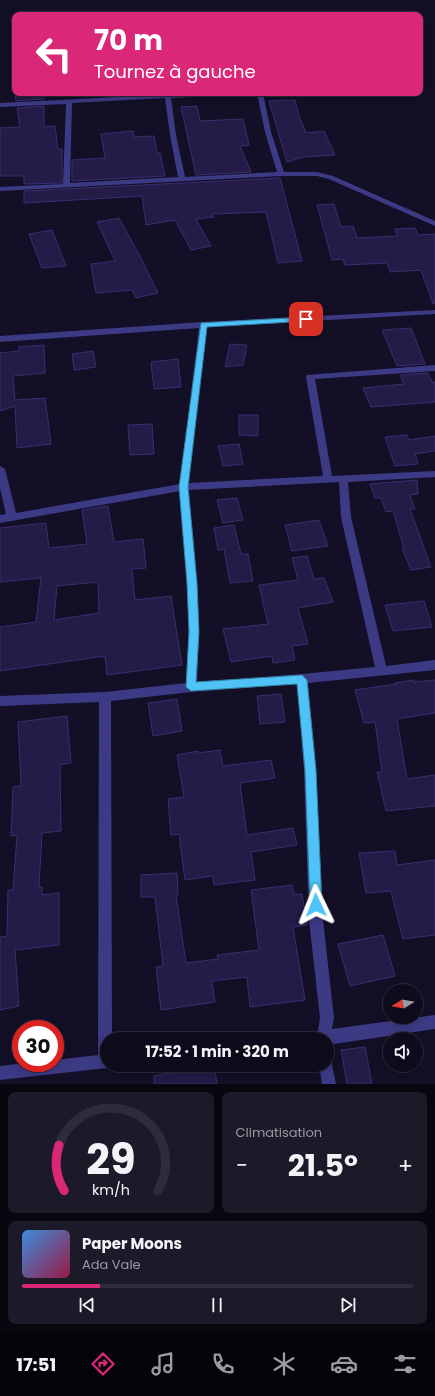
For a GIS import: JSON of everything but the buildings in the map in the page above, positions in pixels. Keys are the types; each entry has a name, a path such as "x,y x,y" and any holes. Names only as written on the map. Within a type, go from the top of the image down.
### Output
{"street":[{"path":"0,106 184,96"},
{"path":"261,96 268,132 281,174"},
{"path":"168,97 173,135 182,180"},
{"path":"66,186 69,102"},
{"path":"0,190 281,174 317,174 331,177 435,224"},
{"path":"0,339 203,325 435,312"},
{"path":"191,687 194,632 192,583 184,487 203,325"},
{"path":"328,479 310,377 435,368"},
{"path":"0,470 12,517"},
{"path":"0,519 184,487 435,474"},
{"path":"343,478 346,517 381,670"},
{"path":"0,702 105,697 191,687 302,680 435,665"},
{"path":"302,680 310,770 316,920 327,1018 322,1032"},
{"path":"105,697 106,1032"},
{"path":"334,1037 435,1022"},
{"path":"0,1073 100,1062"},
{"path":"327,1072 328,1084"}],"route":[{"path":"306,319 203,325 191,416 184,487 192,583 194,632 191,687 302,680 310,770 316,905"}]}
